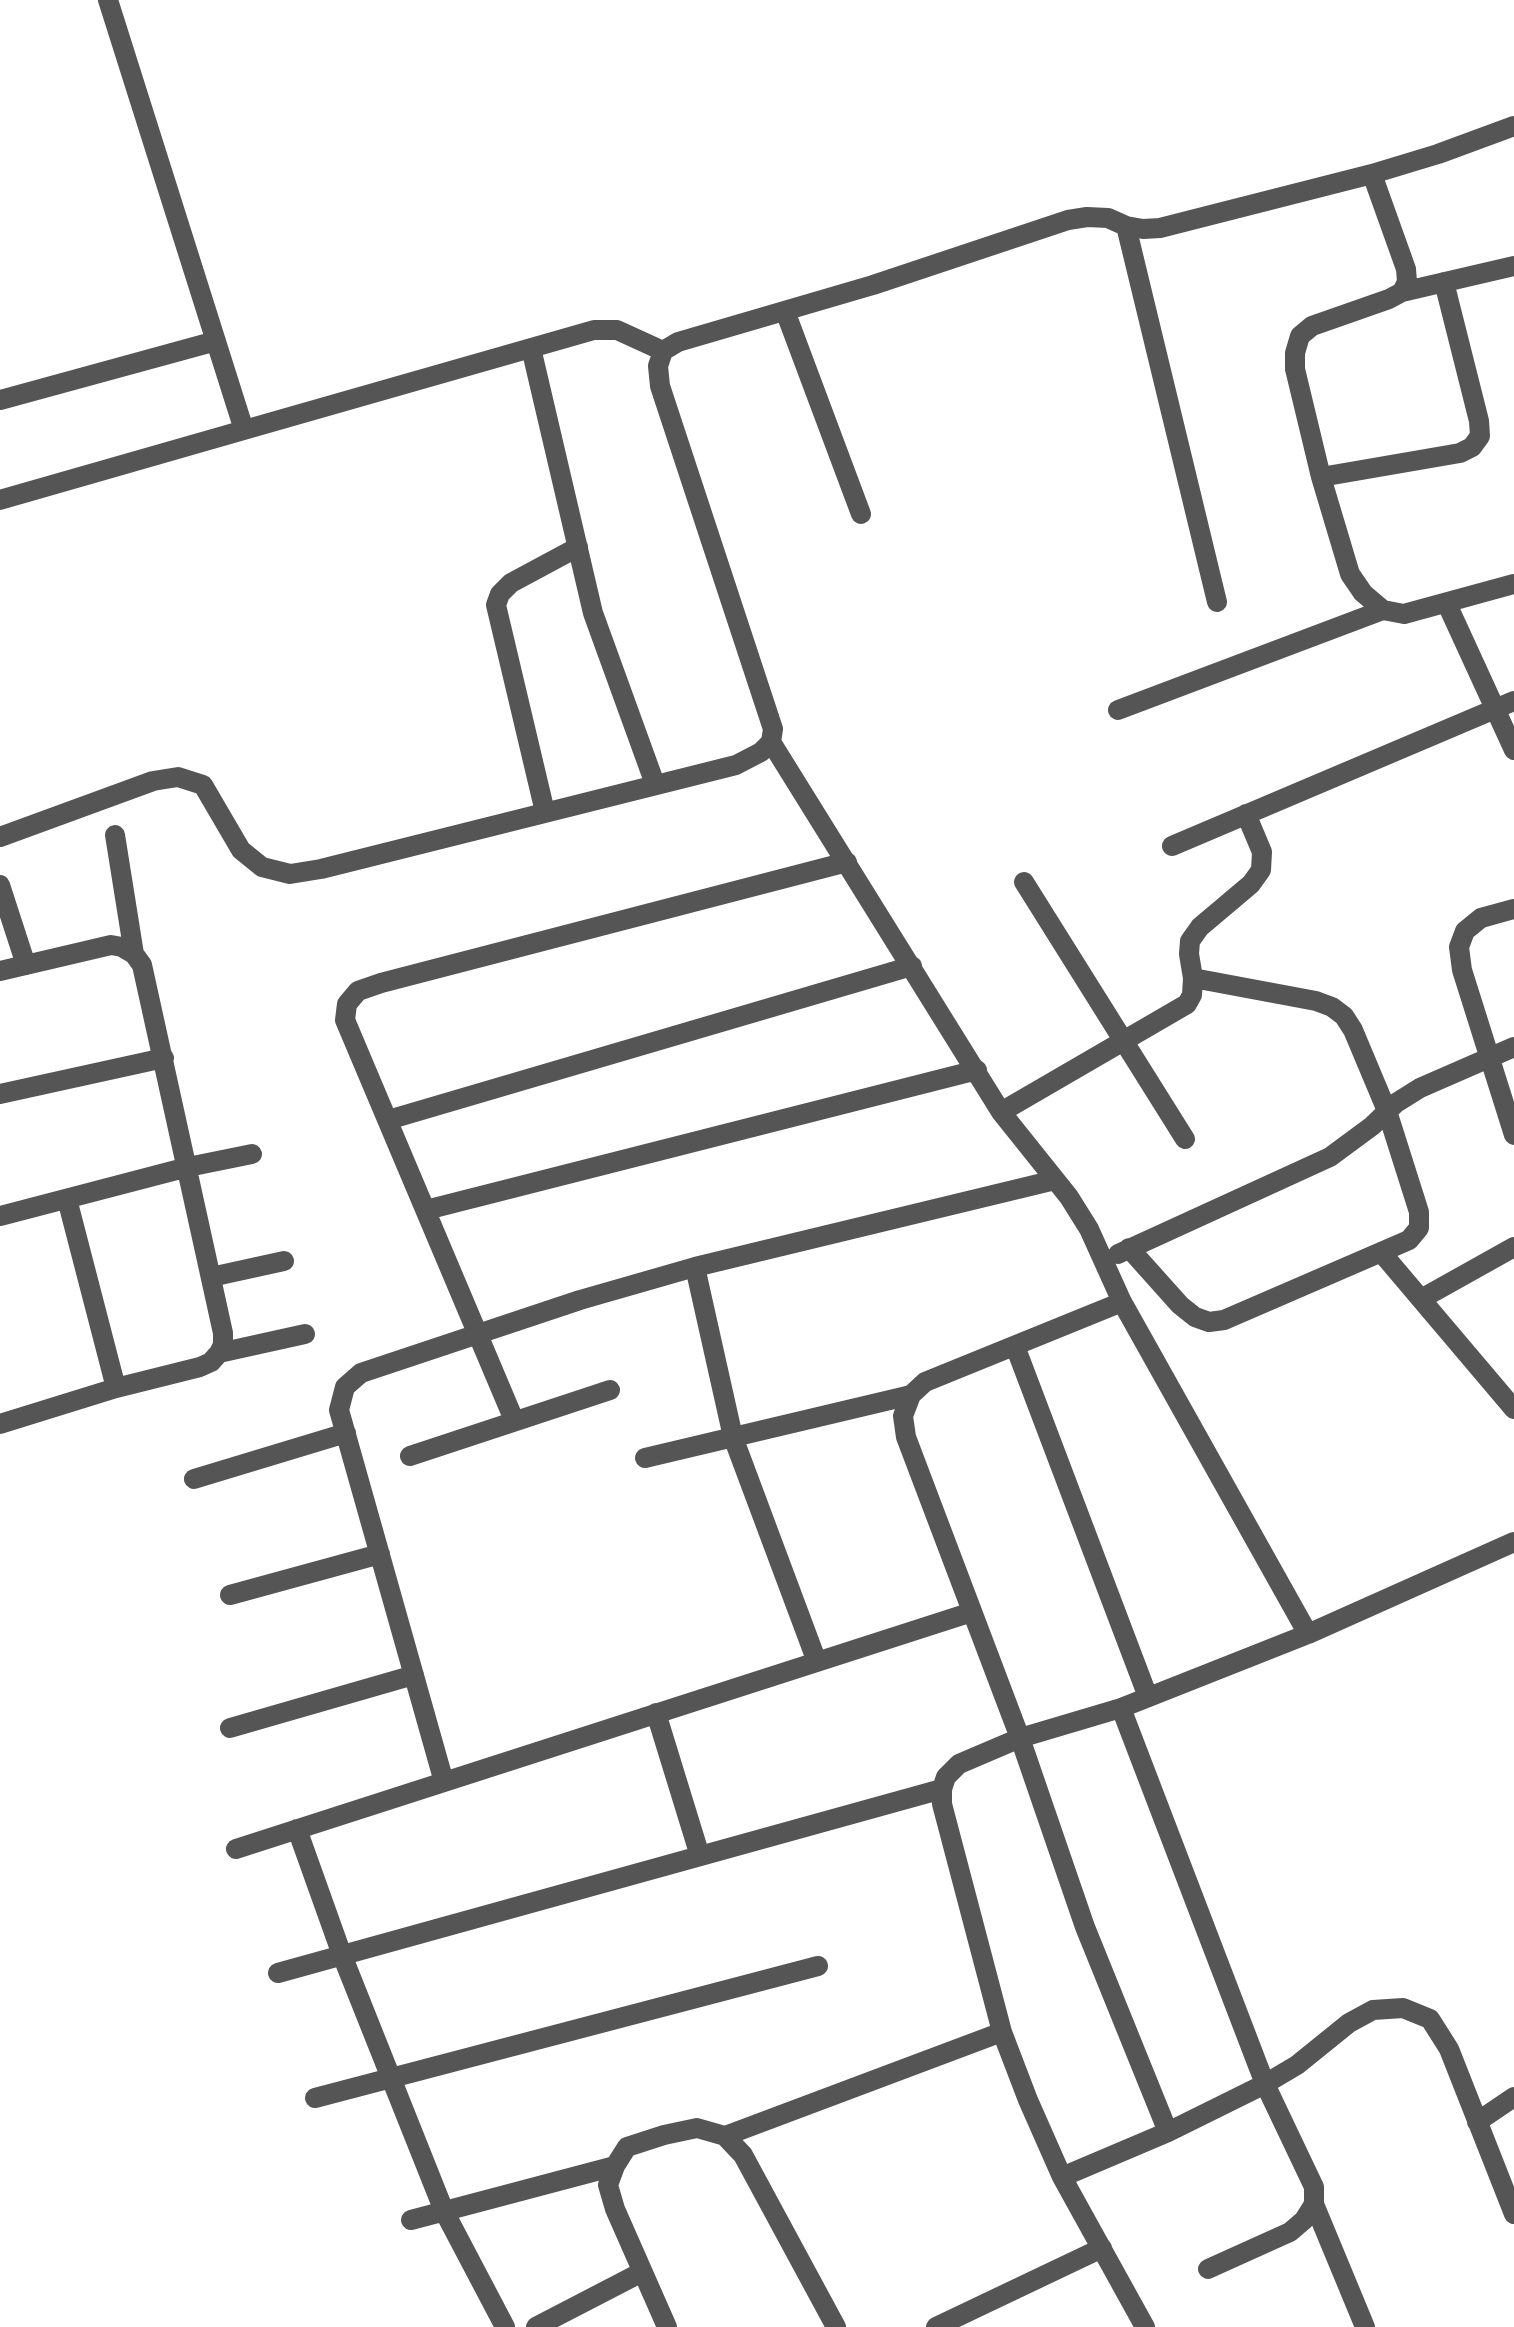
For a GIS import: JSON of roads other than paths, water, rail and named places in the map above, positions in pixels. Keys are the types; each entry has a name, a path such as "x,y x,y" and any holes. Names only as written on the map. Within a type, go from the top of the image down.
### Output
{"street":[{"path":"108,0 244,430"},
{"path":"0,837 153,781 178,777 203,785 241,850 262,867 290,874 321,869 736,765 761,752 771,742 773,729 660,386 658,366 663,351 678,342 873,285 1068,220 1108,218 1126,226 1160,228 1372,174 1514,126"},
{"path":"1372,174 1406,269 1407,282 1402,292"},
{"path":"1126,226 1217,602"},
{"path":"1514,266 1402,292 1312,326 1300,336 1295,353 1295,369 1321,477 1350,574 1363,593 1383,610 1404,614 1514,584"},
{"path":"1321,477 1460,453 1472,447 1480,436 1479,421 1444,282"},
{"path":"785,311 861,514"},
{"path":"0,500 594,330 617,330 663,351"},
{"path":"0,400 216,341"},
{"path":"531,348 593,613 655,784"},
{"path":"545,812 496,605 500,594 511,583 578,547"},
{"path":"1447,604 1504,705 1514,750"},
{"path":"1118,710 1383,610"},
{"path":"1172,846 1504,705"},
{"path":"771,742 1001,1112 1089,1229 1122,1302 1308,1634"},
{"path":"1001,1112 1187,1004 1192,995 1193,978 1190,941 1200,927 1251,884 1261,870 1262,852 1246,814"},
{"path":"115,835 134,954"},
{"path":"514,1420 345,1020 347,1004 358,991 396,979 847,862"},
{"path":"1024,882 1185,1139"},
{"path":"0,885 26,965"},
{"path":"1514,909 1481,918 1465,931 1459,947 1462,970 1514,1135"},
{"path":"0,971 111,945 134,954 142,965 223,1333 219,1353 211,1362 200,1367 116,1388 0,1424"},
{"path":"388,1120 912,966"},
{"path":"1129,1248 1180,1305 1195,1317 1209,1322 1224,1320 1409,1240 1419,1228 1419,1212 1387,1111 1353,1030 1344,1016 1316,1001 1193,978"},
{"path":"1103,1260 1330,1157 1420,1088 1514,1047"},
{"path":"0,1094 164,1058"},
{"path":"426,1210 977,1070"},
{"path":"0,1216 188,1167 252,1154"},
{"path":"444,1782 339,1410 345,1387 361,1373 580,1300 695,1267 1055,1180"},
{"path":"67,1199 116,1388"},
{"path":"1421,1299 1514,1247"},
{"path":"1381,1252 1514,1409"},
{"path":"211,1277 284,1261"},
{"path":"695,1267 733,1437 817,1662"},
{"path":"1122,1302 925,1382 911,1395 903,1416 906,1437 1020,1738 1085,1927 1168,2132"},
{"path":"219,1353 305,1334"},
{"path":"1015,1346 1148,1697"},
{"path":"410,1456 610,1390"},
{"path":"645,1458 911,1395"},
{"path":"194,1479 346,1433"},
{"path":"1145,2327 1062,2177 1002,2032 942,1804 946,1777 959,1764 1020,1738 1121,1708 1308,1634 1514,1542"},
{"path":"230,1595 380,1554"},
{"path":"236,1849 972,1612"},
{"path":"230,1728 414,1675"},
{"path":"1121,1708 1265,2084 1314,2187 1314,2204 1365,2327"},
{"path":"656,1713 700,1856"},
{"path":"278,1973 942,1789"},
{"path":"297,1829 342,1955 444,2211 505,2327"},
{"path":"315,2098 818,1966"},
{"path":"1062,2177 1168,2132 1265,2084 1297,2065 1349,2023 1373,2010 1403,2008 1430,2019 1449,2049 1514,2214"},
{"path":"725,2136 1002,2032"},
{"path":"1477,2122 1514,2097"},
{"path":"667,2327 615,2209 608,2185 627,2147 697,2128 725,2136 743,2155 836,2327"},
{"path":"411,2220 615,2166"},
{"path":"1208,2269 1290,2232 1304,2220 1314,2204"},
{"path":"936,2327 1102,2248"},
{"path":"536,2327 642,2272"}]}
